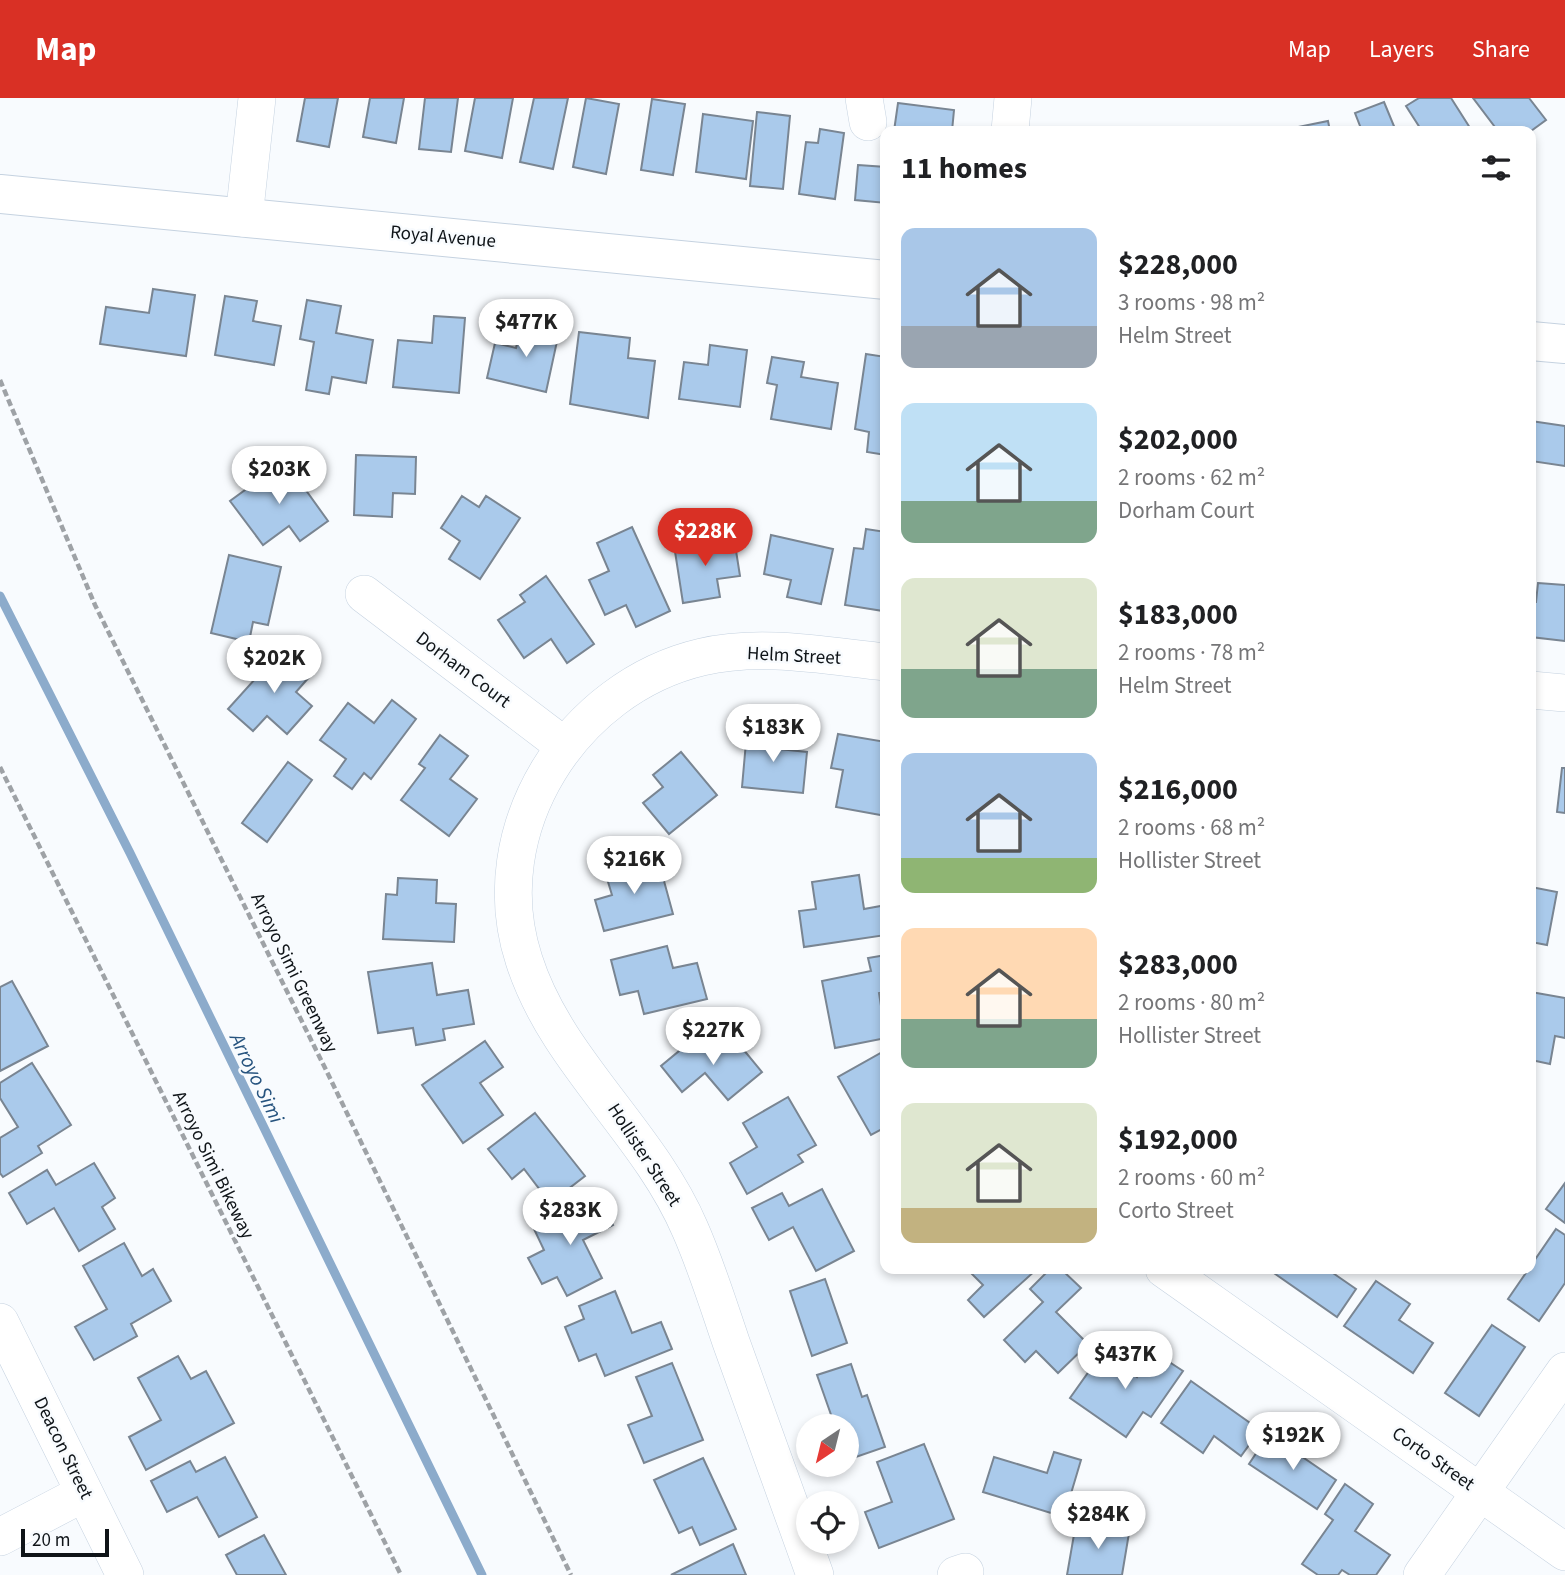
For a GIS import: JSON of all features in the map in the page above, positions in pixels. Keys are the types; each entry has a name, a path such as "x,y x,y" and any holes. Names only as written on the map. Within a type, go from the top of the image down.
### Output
{"main road":[{"name":"Royal Avenue","path":"0,194 880,279"},
{"path":"1536,341 1565,344"}],"street":[{"path":"244,218 257,98"},
{"path":"1010,126 1013,98"},
{"name":"Dorham Court","path":"364,594 563,745"},
{"name":"Helm Street","path":"563,745 587,719 626,687 668,667 705,656 771,651 880,661"},
{"path":"1536,690 1565,693"},
{"name":"Hollister Street","path":"563,745 535,793 517,850 514,905 523,959 552,1022 649,1154 690,1227 816,1575"},
{"name":"Corto Street","path":"1171,1274 1565,1552"},
{"name":"Deacon Street","path":"0,1322 125,1575"},
{"path":"1422,1575 1565,1371"},
{"path":"0,1536 84,1493"}],"path":[{"name":"Arroyo Simi Greenway","path":"0,380 95,605 328,1074 571,1575"},
{"name":"Arroyo Simi Bikeway","path":"0,767 401,1575"}],"building":[{"path":"305,98 338,98 329,147 297,141"},
{"path":"370,98 404,98 396,143 363,137"},
{"path":"425,98 458,98 451,152 419,149"},
{"path":"475,98 513,98 502,158 465,151"},
{"path":"534,98 568,98 553,169 520,162"},
{"path":"586,98 619,104 606,174 573,167"},
{"path":"1419,98 1451,98 1469,126 1419,126 1406,106"},
{"path":"1473,98 1529,98 1546,120 1536,127 1494,126"},
{"path":"652,99 685,104 673,175 641,170"},
{"path":"1384,102 1394,126 1360,126 1355,113"},
{"path":"898,103 954,110 952,126 895,126"},
{"path":"757,112 790,116 783,189 750,186"},
{"path":"703,114 753,121 746,179 696,172"},
{"path":"1328,121 1329,126 1303,126"},
{"path":"820,129 844,133 835,199 799,194 806,142 818,143"},
{"path":"858,165 880,167 880,202 855,200"},
{"path":"153,289 195,295 186,356 100,344 106,307 149,313"},
{"path":"225,296 257,301 253,321 281,326 274,365 215,355"},
{"path":"307,300 341,306 336,333 373,340 366,383 332,377 329,394 306,390 314,342 300,339"},
{"path":"434,316 465,318 459,393 393,387 398,340 432,343"},
{"path":"522,323 559,332 546,392 487,378 495,343 516,348"},
{"path":"579,332 630,338 628,358 655,361 648,418 570,404"},
{"path":"710,345 747,350 740,407 679,399 684,362 708,365"},
{"path":"866,354 880,356 880,454 867,452 869,432 855,429"},
{"path":"772,357 804,362 801,377 838,383 831,429 771,419 777,385 767,383"},
{"path":"1536,422 1565,426 1565,466 1536,462"},
{"path":"356,455 416,457 415,494 393,493 392,517 354,515"},
{"path":"285,461 328,521 300,541 289,526 263,545 230,501"},
{"path":"462,496 479,507 486,496 520,518 480,579 449,559 460,541 441,528"},
{"path":"632,527 670,611 636,627 626,605 605,615 589,580 609,571 597,543"},
{"path":"866,529 880,531 880,611 845,605 854,548 863,549"},
{"path":"771,535 833,549 821,604 787,597 791,580 764,574"},
{"path":"734,538 740,576 717,579 720,597 683,603 674,545"},
{"path":"229,555 281,567 268,625 253,622 249,642 211,633"},
{"path":"546,576 594,644 567,663 551,639 524,658 498,620 525,602 520,595"},
{"path":"1538,583 1565,585 1565,641 1536,638"},
{"path":"282,649 311,675 296,692 312,706 287,734 267,716 253,731 228,709"},
{"path":"392,700 416,719 371,779 364,773 352,789 334,776 346,759 320,740 348,703 374,723"},
{"path":"747,731 782,734 780,749 807,752 803,793 742,787"},
{"path":"838,734 880,741 880,815 836,807 843,770 831,768"},
{"path":"440,735 468,756 450,779 477,799 449,836 401,800 425,768 419,764"},
{"path":"681,752 717,795 669,834 643,803 663,787 653,775"},
{"path":"288,762 312,780 267,842 242,823"},
{"path":"1562,768 1565,768 1565,813 1557,812"},
{"path":"658,859 673,914 604,931 595,900 612,895 605,872"},
{"path":"859,875 864,909 880,906 880,936 804,947 799,911 816,909 812,882"},
{"path":"398,878 437,880 436,903 456,904 454,942 383,939 386,894 397,895"},
{"path":"1536,888 1557,892 1547,945 1536,943"},
{"path":"667,946 673,968 697,963 707,999 644,1014 638,991 620,995 611,960"},
{"path":"880,956 880,1039 835,1048 822,981 871,971 868,958"},
{"path":"432,963 437,995 468,990 474,1024 443,1029 445,1040 416,1045 413,1028 378,1033 368,972"},
{"path":"12,981 48,1046 0,1071 0,987"},
{"path":"1536,993 1565,998 1565,1038 1555,1036 1550,1064 1536,1061"},
{"path":"719,1034 732,1048 738,1043 762,1072 728,1100 705,1073 682,1092 661,1066 690,1042 698,1051"},
{"path":"485,1041 503,1067 480,1083 503,1115 463,1143 422,1085"},
{"path":"880,1053 880,1130 871,1135 838,1077"},
{"path":"32,1063 71,1125 38,1146 42,1153 3,1177 0,1173 0,1138 18,1127 0,1098 0,1083"},
{"path":"788,1097 816,1145 798,1155 803,1162 747,1194 730,1163 757,1147 743,1123"},
{"path":"535,1113 585,1176 550,1203 524,1169 512,1179 488,1149"},
{"path":"94,1163 115,1198 102,1207 115,1229 79,1251 54,1208 27,1224 9,1193 47,1170 56,1185"},
{"path":"1565,1183 1565,1223 1546,1209"},
{"path":"822,1189 854,1251 816,1271 793,1227 769,1240 752,1208 782,1193 789,1206"},
{"path":"599,1197 613,1225 583,1240 602,1278 567,1296 557,1277 542,1284 528,1258 544,1250 534,1229"},
{"path":"1556,1229 1565,1235 1565,1283 1539,1321 1508,1299 1525,1274 1536,1274 1536,1258"},
{"path":"124,1243 142,1276 153,1269 171,1301 131,1324 137,1336 94,1360 75,1327 107,1309 83,1266"},
{"path":"972,1274 1031,1274 984,1317 968,1300 983,1285"},
{"path":"1045,1274 1066,1274 1081,1288 1056,1312 1088,1344 1058,1373 1036,1351 1025,1362 1004,1340 1043,1302 1030,1289"},
{"path":"1275,1274 1334,1274 1356,1289 1337,1317"},
{"path":"825,1279 847,1343 812,1356 790,1291"},
{"path":"1376,1281 1410,1304 1399,1320 1433,1343 1413,1373 1344,1326"},
{"path":"615,1291 632,1333 661,1322 672,1349 605,1376 596,1354 579,1361 565,1327 584,1319 579,1306"},
{"path":"1492,1325 1525,1347 1479,1416 1445,1393"},
{"path":"1154,1352 1183,1371 1151,1417 1143,1412 1126,1437 1070,1398 1102,1353 1137,1377"},
{"path":"178,1356 191,1379 206,1371 234,1423 146,1470 129,1437 161,1420 138,1378"},
{"path":"672,1363 703,1440 644,1463 628,1425 652,1416 636,1377"},
{"path":"851,1364 862,1397 867,1395 885,1447 859,1456 859,1414 831,1414 817,1375"},
{"path":"1191,1381 1260,1430 1241,1456 1214,1436 1203,1453 1161,1423"},
{"path":"1269,1434 1336,1480 1317,1509 1249,1464"},
{"path":"924,1444 954,1519 879,1548 865,1512 892,1502 877,1462"},
{"path":"1054,1452 1081,1460 1064,1517 983,1492 994,1457 1047,1473"},
{"path":"225,1457 257,1517 219,1537 197,1497 167,1512 151,1481 190,1461 196,1472"},
{"path":"703,1458 736,1529 700,1545 692,1527 679,1533 654,1480"},
{"path":"1345,1484 1373,1504 1355,1531 1390,1555 1376,1575 1350,1575 1342,1570 1338,1575 1318,1575 1302,1564 1333,1520 1325,1514"},
{"path":"1076,1523 1129,1533 1122,1575 1067,1575"},
{"path":"264,1535 286,1575 237,1575 226,1555"},
{"path":"733,1544 746,1575 671,1575"}],"waterway":[{"name":"Arroyo Simi","path":"0,596 130,853 482,1575"}]}
